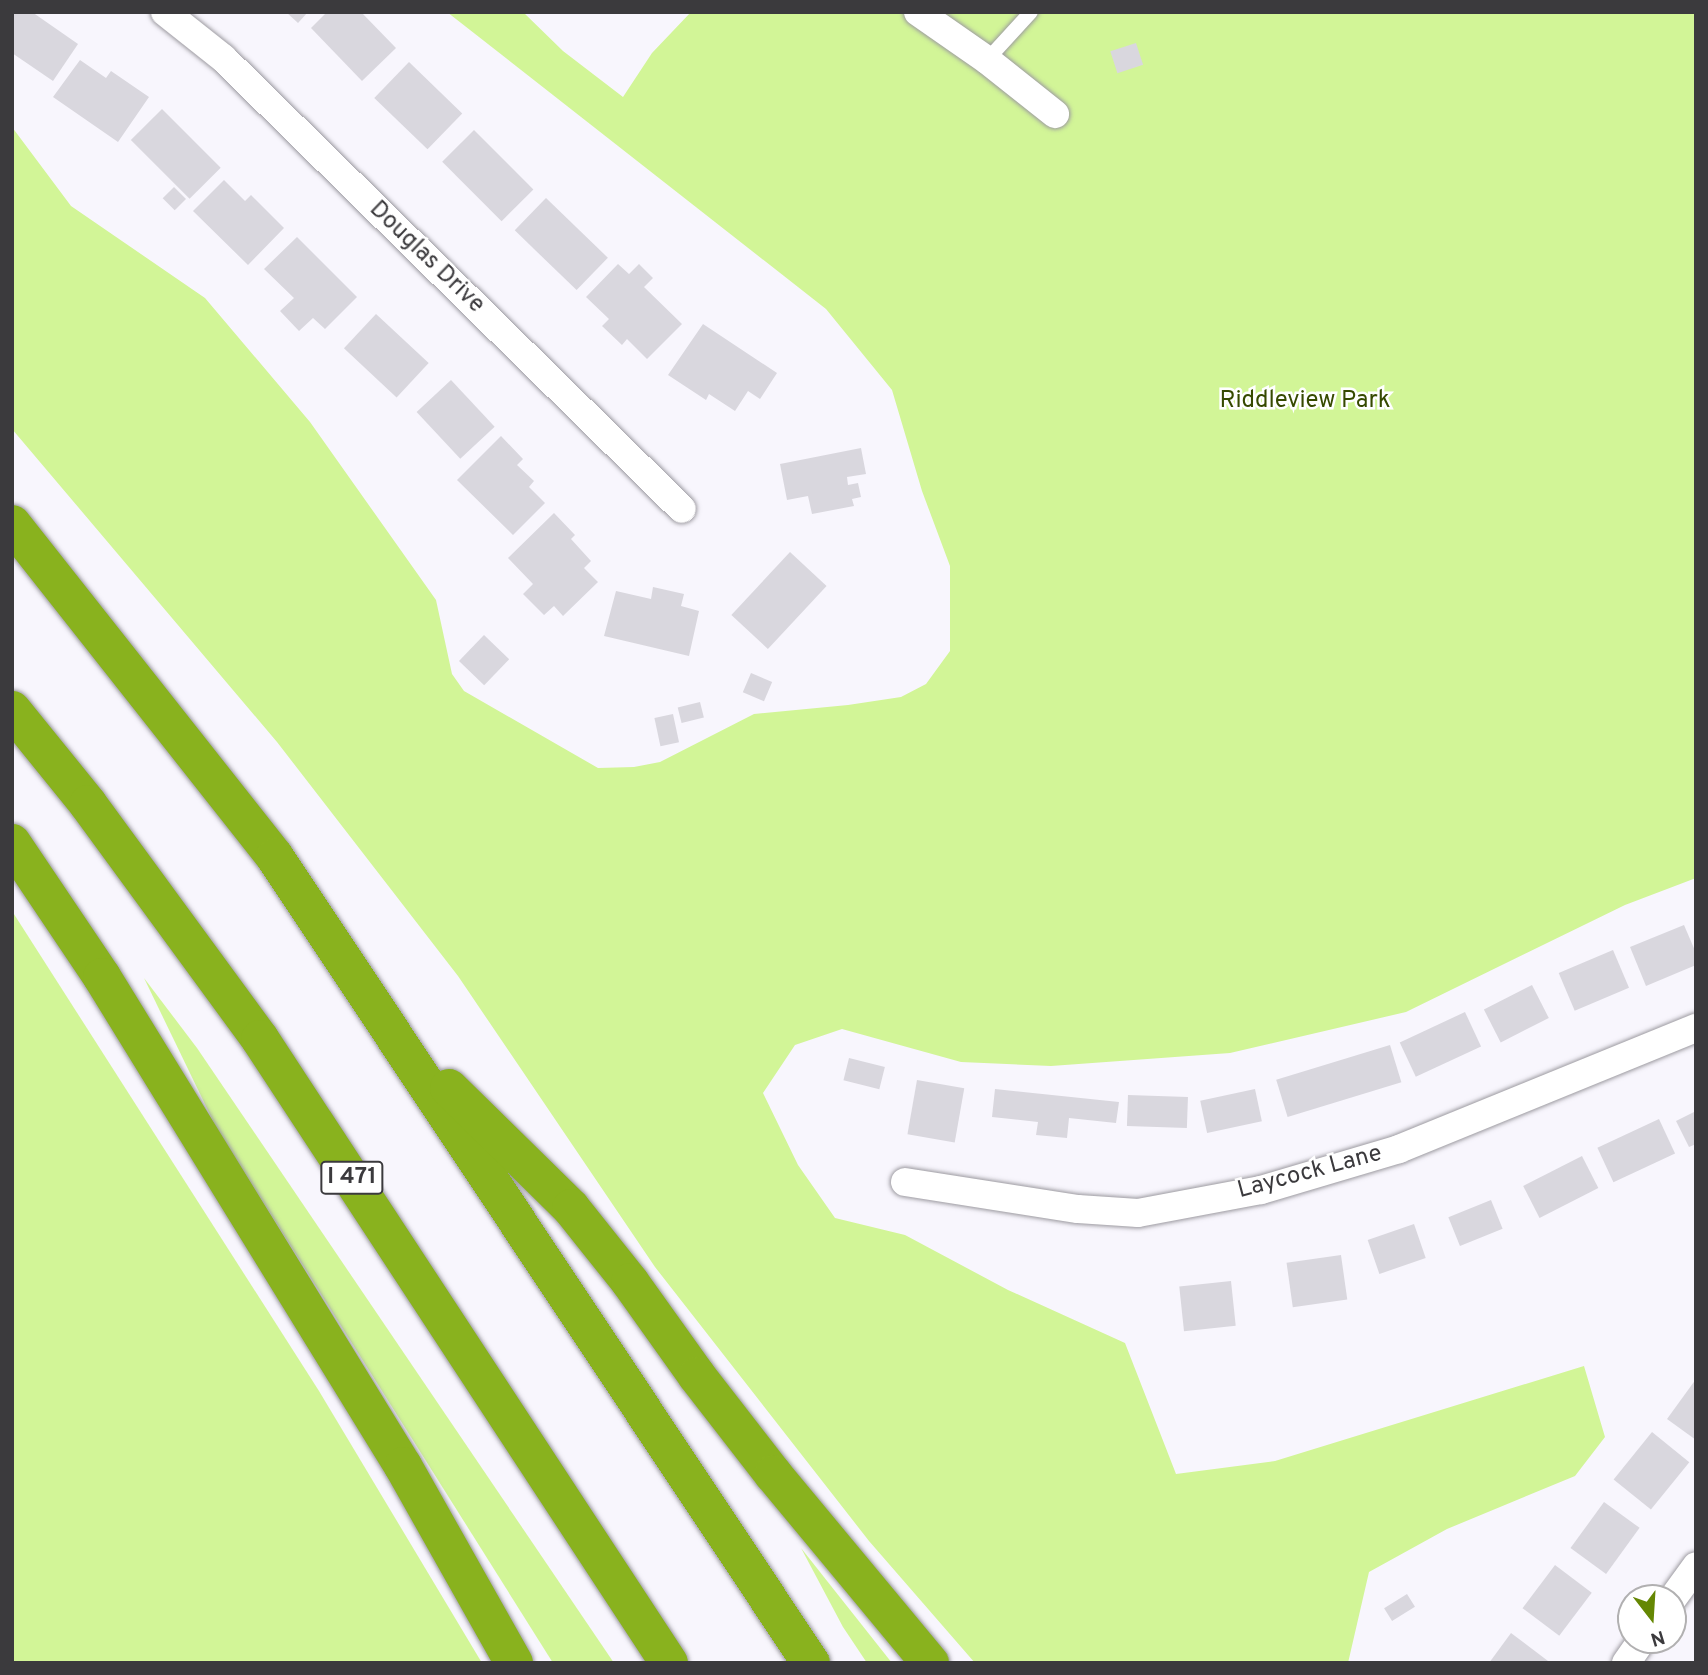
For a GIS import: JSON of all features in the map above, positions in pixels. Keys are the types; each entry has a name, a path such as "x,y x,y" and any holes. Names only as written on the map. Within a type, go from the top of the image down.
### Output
{"highway":[{"path":"12,524 275,857 811,1663"},
{"name":"I 471","path":"12,710 88,804 252,1028 670,1663"},
{"path":"12,843 102,977 403,1466 514,1663"},
{"path":"396,1036 571,1208 631,1282 697,1376 765,1463 930,1663"}],"street":[{"name":"Douglas Drive","path":"165,12 231,66 682,509"},
{"path":"918,12 987,60 1055,114"},
{"name":"Laycock Lane","path":"905,1182 1078,1209 1138,1213 1261,1190 1399,1149 1696,1027"},
{"path":"1683,1584 1696,1566"}],"lane":[{"path":"987,60 1031,12"}],"green space":[{"name":"Riddleview Park","path":"447,12 523,12 563,51 623,97 652,53 691,12 1696,12 1696,878 1625,905 1406,1012 1230,1053 1051,1066 961,1062 842,1029 795,1045 763,1093 798,1165 835,1218 905,1235 1008,1290 1125,1343 1176,1474 1275,1461 1584,1366 1605,1437 1575,1476 1447,1529 1369,1572 1348,1663 975,1663 869,1541 655,1267 458,976 277,742 12,429 12,127 71,206 205,298 310,422 436,600 452,674 464,691 598,768 634,767 660,762 754,714 901,697 926,684 950,651 950,566 922,491 892,390 826,309"},
{"path":"12,911 319,1391 482,1663 12,1663"},
{"path":"144,978 197,1048 614,1663 553,1663 216,1127"},
{"path":"801,1548 892,1663 867,1663 843,1627"}],"building":[{"path":"12,12 32,12 78,44 53,81 12,53"},
{"path":"286,12 308,12 298,23"},
{"path":"327,12 361,12 396,48 362,81 311,28"},
{"path":"1136,43 1143,65 1117,73 1110,51"},
{"path":"80,60 106,78 111,71 149,97 118,142 53,97"},
{"path":"409,62 462,113 427,149 374,98"},
{"path":"162,109 221,168 190,199 131,140"},
{"path":"474,130 533,189 502,221 442,162"},
{"path":"224,180 245,201 251,195 284,228 248,265 193,211"},
{"path":"174,187 186,199 175,210 163,198"},
{"path":"546,198 608,258 577,290 515,230"},
{"path":"297,237 357,297 325,329 313,318 299,331 280,311 294,298 264,269"},
{"path":"618,264 629,274 639,264 653,278 644,287 682,324 647,359 627,339 622,345 602,326 609,319 586,297"},
{"path":"376,314 429,363 397,397 344,348"},
{"path":"703,324 777,373 760,399 748,391 735,411 709,394 706,400 668,375"},
{"path":"451,380 495,427 460,459 417,412"},
{"path":"501,436 523,459 517,465 534,481 529,487 545,503 513,535 457,480"},
{"path":"861,448 866,474 847,477 848,485 858,483 861,497 852,499 854,506 812,514 808,496 787,500 780,464"},
{"path":"554,513 575,535 571,539 591,561 584,568 598,582 563,616 554,606 544,615 523,594 533,584 508,558"},
{"path":"790,552 827,586 768,649 731,615"},
{"path":"653,587 684,594 681,606 699,611 689,656 604,636 616,591 651,599"},
{"path":"484,635 509,659 484,685 459,661"},
{"path":"751,673 772,682 764,701 743,692"},
{"path":"700,702 704,718 682,723 678,708"},
{"path":"673,714 679,742 660,746 654,718"},
{"path":"1684,925 1696,953 1696,965 1646,986 1630,947"},
{"path":"1613,950 1629,988 1575,1011 1559,973"},
{"path":"1532,985 1549,1018 1501,1042 1484,1010"},
{"path":"1465,1012 1481,1046 1416,1077 1400,1042"},
{"path":"1390,1045 1401,1082 1288,1117 1276,1080"},
{"path":"849,1058 885,1067 879,1089 843,1080"},
{"path":"917,1080 964,1088 955,1142 907,1134"},
{"path":"995,1089 1119,1102 1116,1123 1069,1118 1067,1138 1036,1135 1038,1122 992,1117"},
{"path":"1255,1089 1262,1121 1207,1133 1200,1101"},
{"path":"1128,1095 1188,1097 1187,1128 1127,1126"},
{"path":"1696,1111 1696,1144 1689,1147 1676,1121"},
{"path":"1659,1119 1675,1153 1613,1182 1597,1148"},
{"path":"1582,1156 1598,1188 1540,1218 1523,1186"},
{"path":"1491,1200 1503,1229 1460,1246 1448,1217"},
{"path":"1414,1224 1426,1258 1379,1274 1368,1240"},
{"path":"1341,1255 1347,1300 1293,1307 1287,1263"},
{"path":"1231,1281 1236,1326 1184,1331 1179,1286"},
{"path":"1696,1379 1696,1440 1667,1419"},
{"path":"1652,1432 1689,1462 1651,1510 1614,1479"},
{"path":"1604,1502 1640,1528 1606,1574 1570,1548"},
{"path":"1555,1565 1592,1593 1559,1636 1523,1608"},
{"path":"1407,1594 1415,1607 1392,1621 1384,1608"},
{"path":"1511,1633 1548,1661 1547,1663 1489,1663"}]}
